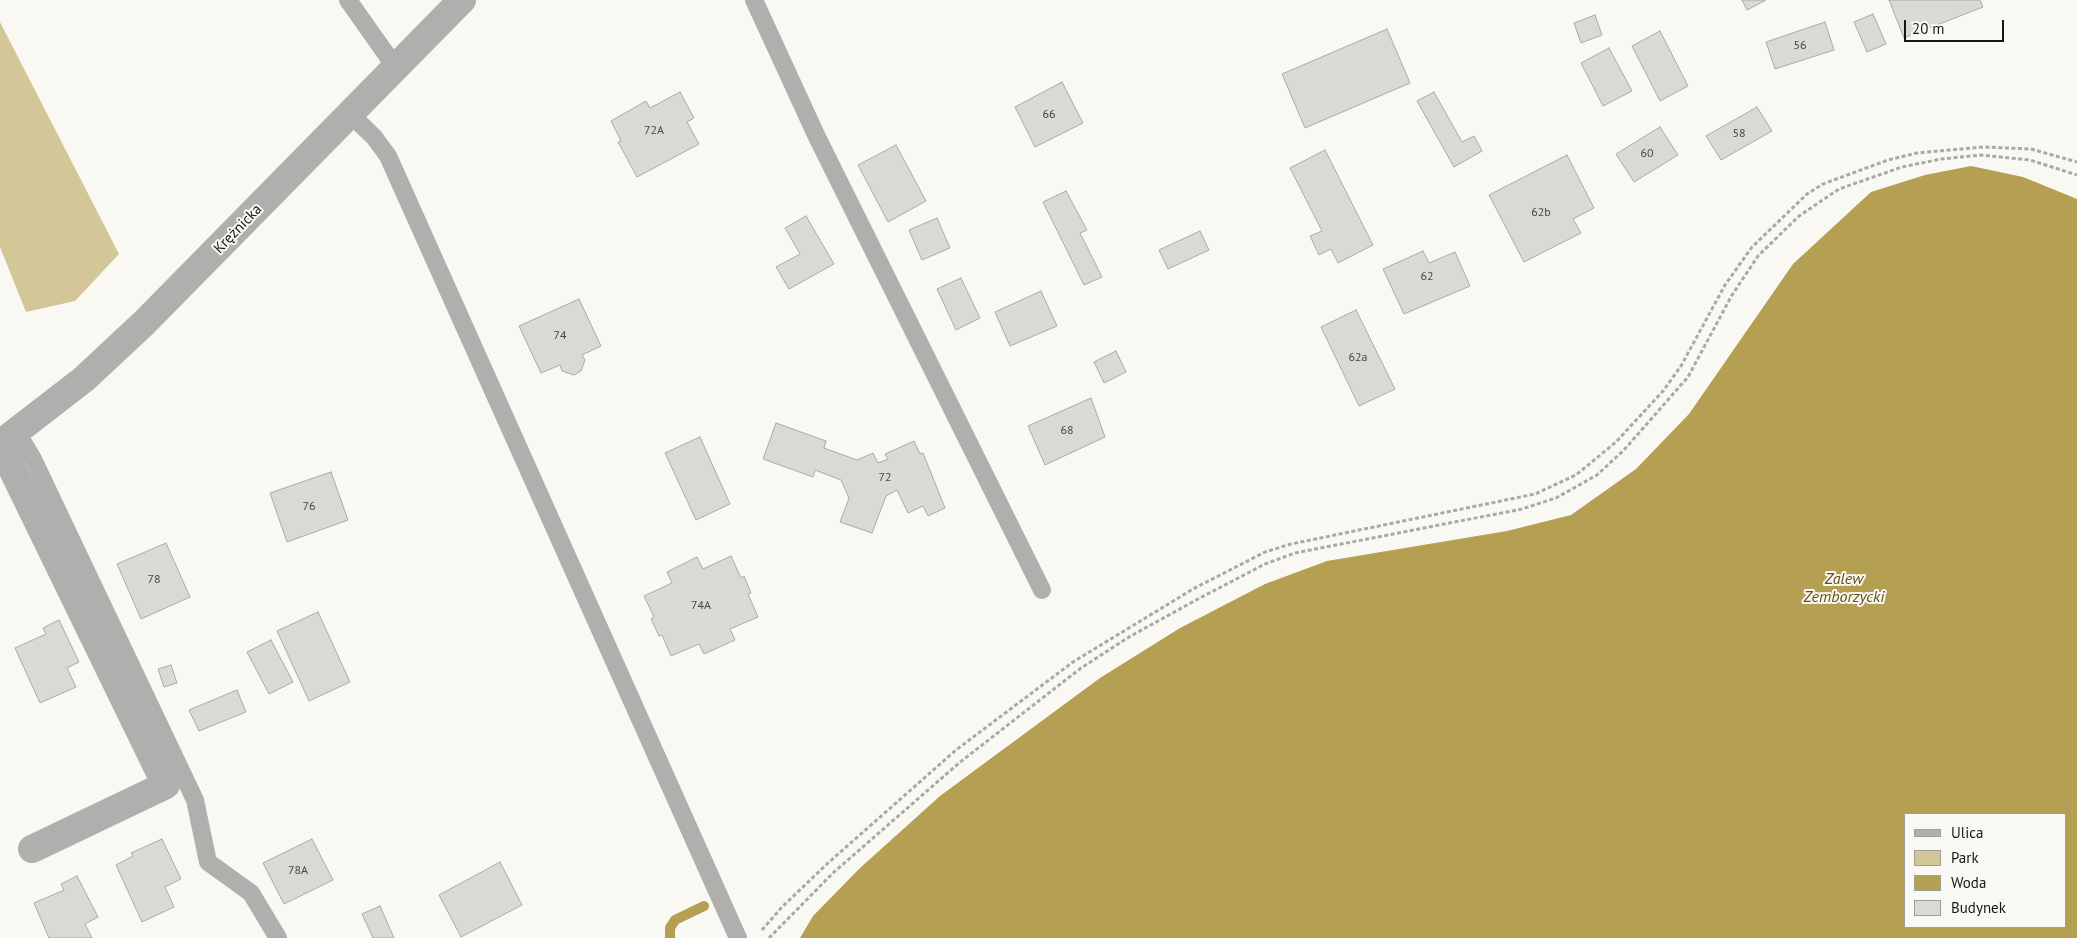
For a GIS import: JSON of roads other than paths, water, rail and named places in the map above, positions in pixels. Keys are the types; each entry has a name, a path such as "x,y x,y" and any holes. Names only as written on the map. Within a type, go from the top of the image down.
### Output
{"street":[{"name":"Krężnicka","path":"8,438 68,392 112,354 462,0"},
{"path":"8,438 166,785 32,849"}],"lane":[{"path":"348,0 396,68"},
{"path":"754,0 817,137 1042,590"},
{"path":"350,114 374,137 388,156 738,938"},
{"path":"8,438 33,459 195,800 208,862 251,893 278,938"}],"water":[{"name":"Zalew Zemborzycki","path":"1971,166 2023,177 2077,199 2077,938 800,938 813,916 860,868 940,796 1100,678 1180,628 1265,584 1327,561 1507,531 1571,515 1636,469 1689,414 1793,264 1871,192 1925,175"}],"waterway":[{"path":"670,938 670,928 675,920 704,906"}]}
